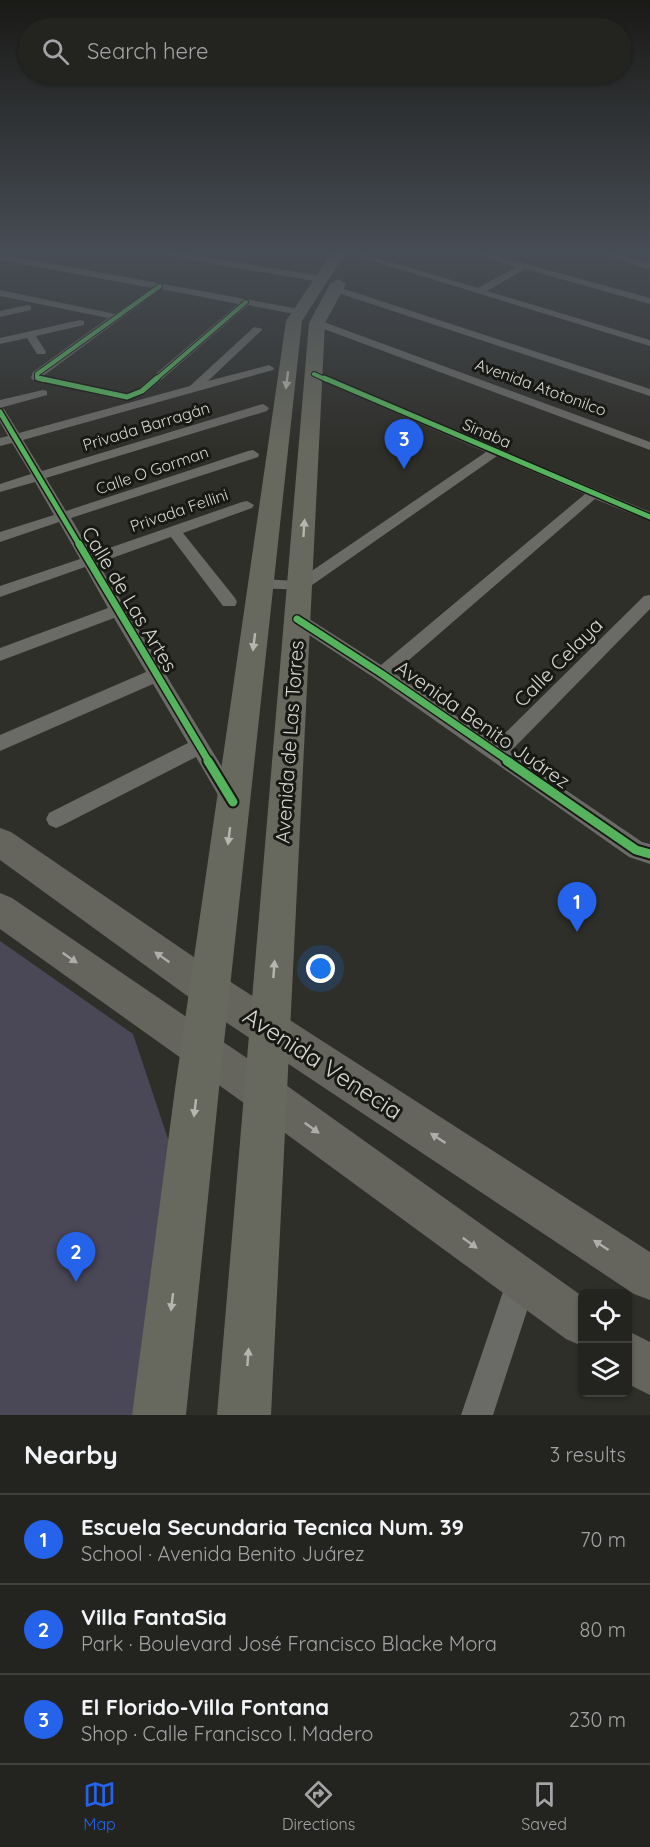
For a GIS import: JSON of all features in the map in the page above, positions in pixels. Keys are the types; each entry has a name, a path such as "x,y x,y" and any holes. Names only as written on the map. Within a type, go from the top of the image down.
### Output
{"main road":[{"name":"Avenida de Las Torres","path":"159,1415 202,1050 294,321 304,318"},
{"name":"Avenida de Las Torres","path":"244,1415 314,374 308,318"},
{"name":"Avenida Venecia","path":"0,842 210,990 650,1278"},
{"path":"0,909 265,1094 578,1320"},
{"path":"632,1358 650,1371"}],"street":[{"path":"115,318 36,377 127,397 142,391 227,318"},
{"name":"Avenida Atotonilco","path":"311,318 650,446"},
{"path":"429,318 650,393"},
{"path":"568,318 650,343"},
{"path":"0,341 80,323"},
{"path":"192,389 258,329"},
{"path":"30,334 41,352"},
{"path":"0,442 269,368"},
{"name":"Sinaba","path":"314,374 650,517"},
{"path":"0,404 43,393"},
{"name":"Privada Barragán","path":"0,488 263,408"},
{"name":"Calle de Las Artes","path":"0,412 233,802"},
{"path":"261,584 300,586 496,451"},
{"name":"Calle O Gorman","path":"0,537 253,454"},
{"path":"382,674 594,493"},
{"name":"Privada Fellini","path":"0,592 248,505"},
{"path":"174,531 229,602"},
{"name":"Calle Celaya","path":"495,754 650,600"},
{"path":"0,655 118,610"},
{"name":"Avenida Benito Juárez","path":"297,619 382,674 636,850 650,854"},
{"path":"0,743 157,675"},
{"path":"57,819 200,746"},
{"path":"477,1415 522,1280"}],"shaded area":[{"path":"0,941 133,1034 171,1148 132,1415 0,1415"}],"cycle path":[{"path":"115,318 37,374 37,378 127,397 142,391 227,318"},
{"path":"314,374 650,517"},
{"path":"0,412 233,802"},
{"path":"297,619 382,674 636,850 650,854"}],"place":[{"name":"El Florido-Villa Fontana","path":"404,469"},
{"name":"Escuela Secundaria Tecnica Num. 39","path":"577,932"},
{"name":"Villa FantaSia","path":"76,1282"}]}
